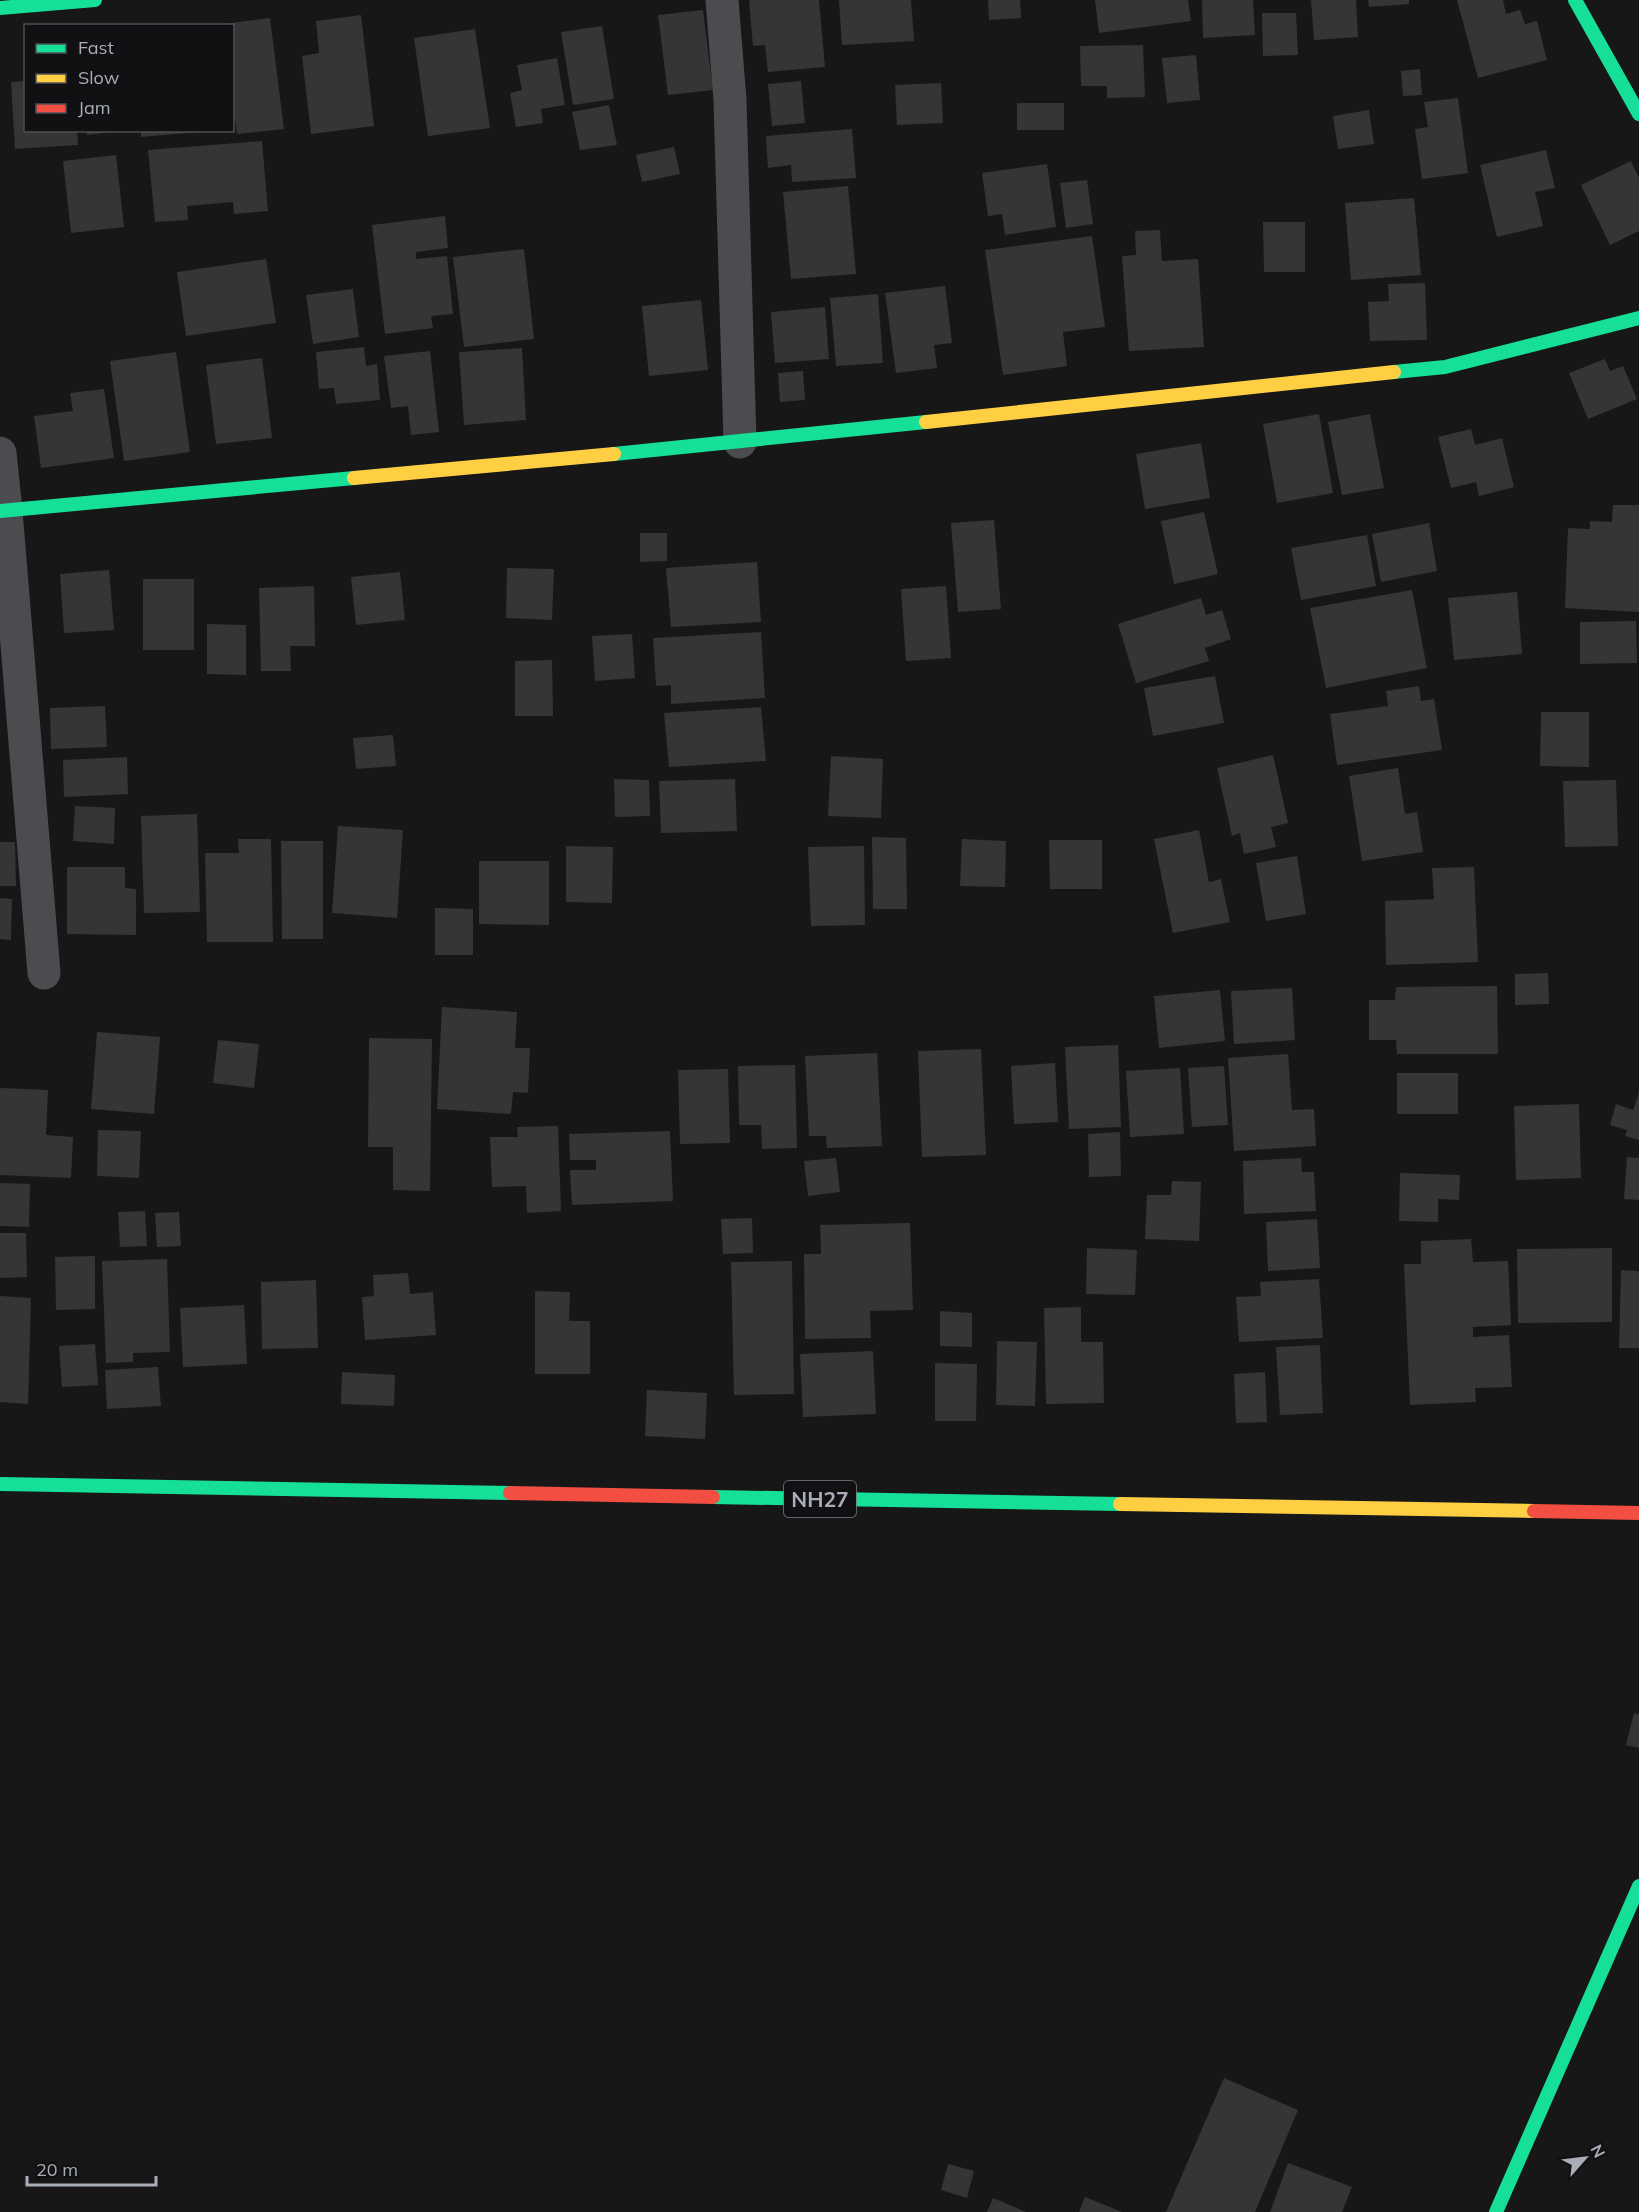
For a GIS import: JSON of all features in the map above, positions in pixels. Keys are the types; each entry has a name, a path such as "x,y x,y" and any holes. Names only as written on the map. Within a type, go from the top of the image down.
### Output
{"main road":[{"path":"0,8 94,0"},
{"path":"1575,0 1639,114"},
{"path":"3,511 740,442 1445,367 1639,318"},
{"name":"NH27","path":"0,1484 1639,1513"},
{"path":"1496,2212 1639,1886"}],"street":[{"path":"722,0 730,100 740,442"},
{"path":"0,453 3,511 44,973"}],"building":[{"path":"749,0 819,0 825,67 768,72 765,45 753,46"},
{"path":"839,0 911,0 914,41 842,45"},
{"path":"988,0 1020,0 1021,18 989,20"},
{"path":"1095,0 1188,0 1191,21 1099,33"},
{"path":"1202,0 1253,0 1255,35 1203,38"},
{"path":"1311,0 1356,0 1358,37 1314,40"},
{"path":"1368,0 1409,0 1409,4 1369,7"},
{"path":"1457,0 1503,0 1506,14 1520,10 1525,24 1537,21 1547,60 1478,78"},
{"path":"703,10 713,90 668,95 658,15"},
{"path":"1262,13 1296,13 1298,55 1263,56"},
{"path":"361,15 374,126 311,134 302,56 319,53 316,21"},
{"path":"270,18 284,129 237,134 234,112 234,24 223,24"},
{"path":"602,26 614,99 573,105 561,32"},
{"path":"475,29 490,128 428,136 414,38"},
{"path":"1143,45 1145,97 1107,98 1107,86 1081,86 1080,46"},
{"path":"1196,55 1200,100 1167,103 1162,58"},
{"path":"557,58 565,105 541,109 543,123 516,127 510,93 522,90 517,65"},
{"path":"1420,69 1422,95 1403,96 1401,71"},
{"path":"24,81 24,132 77,132 78,145 15,149 11,82"},
{"path":"801,81 805,123 772,126 768,84"},
{"path":"941,83 943,123 897,125 895,85"},
{"path":"1458,98 1468,173 1422,179 1415,129 1428,127 1424,102"},
{"path":"1017,103 1064,103 1064,130 1017,130"},
{"path":"609,105 617,145 580,150 572,112"},
{"path":"1369,110 1374,144 1338,149 1333,116"},
{"path":"852,129 856,178 792,182 791,165 768,168 766,136"},
{"path":"86,132 112,132 87,135"},
{"path":"141,132 199,132 141,137"},
{"path":"262,141 268,211 234,214 233,202 187,206 188,220 155,222 148,150"},
{"path":"674,147 680,174 642,182 636,155"},
{"path":"1546,150 1555,188 1535,192 1543,226 1497,237 1480,165"},
{"path":"116,155 124,227 71,233 63,161"},
{"path":"1631,161 1639,178 1639,231 1610,245 1581,185"},
{"path":"1047,164 1056,227 1005,235 1002,214 988,216 982,173"},
{"path":"1087,180 1093,224 1066,228 1060,183"},
{"path":"848,186 856,274 791,279 783,192"},
{"path":"1414,198 1421,275 1351,280 1345,203"},
{"path":"445,216 448,248 416,252 416,259 447,256 453,314 431,316 433,328 385,334 372,225"},
{"path":"1263,222 1305,222 1305,272 1264,272"},
{"path":"1160,230 1162,261 1198,259 1204,347 1129,351 1122,256 1136,255 1135,231"},
{"path":"1092,236 1105,327 1063,332 1067,366 1003,375 985,250"},
{"path":"524,249 534,339 464,347 453,257"},
{"path":"266,259 276,323 186,336 177,272"},
{"path":"1425,283 1427,340 1370,341 1368,302 1389,301 1388,284"},
{"path":"945,286 952,343 934,345 937,368 896,373 885,293"},
{"path":"353,289 359,337 313,344 306,295"},
{"path":"878,294 883,363 836,366 830,298"},
{"path":"701,300 708,370 649,376 642,306"},
{"path":"825,307 829,359 775,363 771,312"},
{"path":"364,347 366,366 377,364 380,400 336,404 334,388 319,389 316,352"},
{"path":"522,348 526,420 464,425 459,352"},
{"path":"430,351 439,432 411,435 408,406 391,408 384,356"},
{"path":"176,352 190,452 124,461 110,361"},
{"path":"262,358 272,438 216,444 206,365"},
{"path":"1605,359 1610,371 1623,366 1637,399 1588,419 1569,373"},
{"path":"803,371 805,400 780,402 778,373"},
{"path":"104,389 114,458 41,468 34,416 73,411 70,393"},
{"path":"1319,414 1333,493 1277,503 1263,424"},
{"path":"1370,414 1384,488 1342,495 1328,422"},
{"path":"1471,429 1475,445 1502,438 1514,487 1479,496 1476,482 1451,488 1438,437"},
{"path":"1201,443 1210,498 1145,509 1136,454"},
{"path":"1613,505 1639,505 1639,612 1565,608 1568,528 1590,529 1590,521 1612,522"},
{"path":"1204,512 1218,574 1174,584 1161,521"},
{"path":"994,520 1001,609 958,612 951,523"},
{"path":"1429,523 1437,571 1381,582 1372,534"},
{"path":"640,533 667,533 667,561 640,562"},
{"path":"1367,535 1376,586 1301,600 1291,548"},
{"path":"757,562 761,622 671,627 666,568"},
{"path":"507,568 554,569 552,620 506,618"},
{"path":"109,570 114,630 64,633 60,574"},
{"path":"400,572 405,620 356,625 351,577"},
{"path":"143,579 194,579 194,650 143,650"},
{"path":"314,586 315,646 290,646 291,671 261,671 259,588"},
{"path":"946,586 951,658 906,661 901,589"},
{"path":"1412,590 1427,668 1326,688 1310,608"},
{"path":"1517,592 1522,654 1454,660 1448,598"},
{"path":"1201,598 1206,615 1222,610 1231,639 1205,648 1209,661 1136,683 1118,624"},
{"path":"1636,621 1637,663 1580,664 1580,622"},
{"path":"207,624 246,625 246,675 207,674"},
{"path":"761,632 765,698 671,704 671,685 656,686 653,638"},
{"path":"632,634 635,678 595,681 592,636"},
{"path":"552,660 553,716 515,716 515,661"},
{"path":"1215,676 1224,723 1153,736 1144,688"},
{"path":"1419,686 1421,701 1434,699 1442,750 1337,765 1330,714 1388,706 1386,691"},
{"path":"105,706 107,747 51,749 50,708"},
{"path":"761,707 766,761 669,767 664,713"},
{"path":"1541,712 1589,712 1589,767 1540,766"},
{"path":"393,735 396,766 356,769 353,738"},
{"path":"1273,755 1288,823 1271,827 1276,847 1244,854 1240,833 1232,836 1217,768"},
{"path":"831,756 883,759 881,818 828,816"},
{"path":"127,757 128,794 64,797 63,760"},
{"path":"1398,768 1405,814 1417,812 1423,852 1362,861 1349,776"},
{"path":"614,779 649,780 650,816 615,817"},
{"path":"735,779 737,831 661,833 659,781"},
{"path":"1616,780 1618,846 1565,847 1563,781"},
{"path":"75,806 115,808 114,844 73,841"},
{"path":"197,814 200,912 144,913 141,816"},
{"path":"338,826 403,830 397,918 332,913"},
{"path":"1199,830 1209,882 1221,879 1230,922 1173,933 1154,839"},
{"path":"872,837 906,838 907,909 873,909"},
{"path":"238,839 271,839 273,942 207,942 205,853 239,853"},
{"path":"962,839 1006,841 1005,887 960,886"},
{"path":"1049,840 1102,840 1102,889 1050,889"},
{"path":"281,841 323,841 323,939 282,939"},
{"path":"0,842 15,842 16,886 0,886"},
{"path":"566,846 613,847 612,903 566,902"},
{"path":"864,846 865,925 811,926 808,847"},
{"path":"1297,856 1306,914 1266,921 1256,863"},
{"path":"479,861 549,861 549,925 479,924"},
{"path":"67,867 125,867 125,888 136,889 136,935 67,934"},
{"path":"1474,867 1478,962 1386,965 1385,901 1434,899 1432,868"},
{"path":"0,898 12,899 11,940 0,939"},
{"path":"435,908 473,909 473,955 435,955"},
{"path":"1548,973 1549,1004 1515,1005 1515,974"},
{"path":"1497,986 1498,1054 1397,1054 1396,1040 1369,1040 1369,1000 1395,1000 1396,987"},
{"path":"1292,988 1295,1040 1234,1044 1231,991"},
{"path":"1220,990 1225,1041 1159,1048 1154,996"},
{"path":"442,1007 517,1012 515,1048 530,1048 528,1093 513,1092 511,1114 437,1109"},
{"path":"97,1032 160,1037 154,1114 91,1109"},
{"path":"369,1038 432,1039 430,1191 393,1190 393,1147 368,1147"},
{"path":"218,1040 259,1044 254,1088 213,1083"},
{"path":"1118,1045 1121,1127 1069,1129 1065,1047"},
{"path":"981,1049 986,1155 922,1157 918,1051"},
{"path":"877,1053 882,1146 827,1148 826,1136 809,1136 805,1056"},
{"path":"1288,1054 1292,1110 1314,1109 1316,1146 1234,1151 1228,1058"},
{"path":"1055,1063 1058,1122 1014,1124 1011,1066"},
{"path":"795,1065 797,1148 762,1149 761,1125 739,1125 738,1066"},
{"path":"1224,1066 1228,1125 1192,1127 1188,1068"},
{"path":"1180,1068 1184,1134 1130,1137 1126,1071"},
{"path":"728,1069 730,1143 680,1144 678,1070"},
{"path":"1397,1073 1458,1073 1458,1114 1397,1114"},
{"path":"0,1088 48,1090 46,1135 73,1137 71,1178 0,1175"},
{"path":"1639,1093 1639,1140 1625,1136 1627,1130 1610,1125 1616,1104 1633,1110"},
{"path":"1579,1104 1581,1178 1516,1180 1514,1106"},
{"path":"558,1126 561,1211 527,1213 526,1186 492,1187 490,1137 518,1137 517,1127"},
{"path":"98,1130 141,1131 139,1178 97,1176"},
{"path":"670,1131 673,1201 572,1205 570,1170 596,1170 596,1160 570,1160 569,1134"},
{"path":"1120,1132 1121,1176 1089,1177 1088,1134"},
{"path":"1627,1157 1639,1158 1639,1200 1624,1199"},
{"path":"836,1158 840,1192 808,1196 804,1161"},
{"path":"1301,1158 1302,1172 1314,1172 1316,1211 1244,1214 1243,1161"},
{"path":"1400,1173 1460,1175 1459,1200 1438,1199 1438,1222 1399,1221"},
{"path":"1172,1181 1201,1182 1199,1241 1145,1239 1147,1195 1171,1195"},
{"path":"0,1183 30,1184 29,1227 0,1226"},
{"path":"145,1211 147,1246 120,1247 118,1212"},
{"path":"179,1212 181,1246 157,1247 155,1213"},
{"path":"752,1218 753,1253 723,1254 721,1219"},
{"path":"1317,1219 1320,1268 1268,1271 1266,1222"},
{"path":"910,1223 913,1310 870,1311 871,1338 805,1339 804,1254 821,1254 820,1225"},
{"path":"0,1233 26,1233 27,1277 0,1278"},
{"path":"1471,1239 1473,1262 1508,1261 1511,1325 1473,1327 1473,1337 1509,1335 1512,1387 1475,1388 1476,1402 1410,1405 1404,1264 1421,1264 1421,1241"},
{"path":"1087,1248 1137,1250 1135,1295 1086,1294"},
{"path":"1612,1248 1612,1322 1518,1323 1517,1249"},
{"path":"95,1256 95,1309 56,1310 55,1257"},
{"path":"167,1259 170,1352 133,1353 133,1362 106,1363 102,1261"},
{"path":"792,1261 794,1394 734,1395 731,1262"},
{"path":"1621,1270 1639,1271 1639,1348 1619,1348"},
{"path":"408,1273 410,1294 433,1292 436,1335 365,1340 362,1297 374,1296 373,1275"},
{"path":"1319,1279 1323,1338 1239,1342 1236,1297 1261,1296 1260,1282"},
{"path":"316,1280 318,1348 262,1349 261,1282"},
{"path":"535,1291 570,1292 569,1321 590,1321 590,1374 535,1374"},
{"path":"0,1296 31,1298 28,1404 0,1402"},
{"path":"244,1305 247,1364 183,1367 180,1308"},
{"path":"1081,1307 1081,1342 1103,1342 1104,1403 1046,1404 1044,1308"},
{"path":"940,1311 972,1313 972,1347 940,1346"},
{"path":"997,1341 1037,1342 1035,1406 996,1405"},
{"path":"95,1344 98,1385 62,1387 59,1346"},
{"path":"1320,1345 1323,1413 1280,1415 1276,1347"},
{"path":"873,1351 876,1414 803,1417 800,1354"},
{"path":"935,1363 977,1364 976,1421 935,1421"},
{"path":"158,1367 161,1406 107,1409 105,1370"},
{"path":"342,1372 395,1375 394,1406 341,1404"},
{"path":"1265,1372 1267,1422 1236,1423 1234,1374"},
{"path":"647,1390 707,1393 705,1439 645,1436"},
{"path":"1634,1713 1639,1714 1639,1748 1626,1745"},
{"path":"1224,2078 1298,2110 1255,2212 1166,2212"},
{"path":"1288,2163 1352,2187 1342,2212 1270,2212"},
{"path":"948,2164 974,2171 967,2198 941,2190"},
{"path":"1085,2197 1122,2212 1079,2212"},
{"path":"993,2198 1026,2212 987,2212"}],"traffic: fast":[{"path":"0,8 95,0"},
{"path":"1575,0 1639,114"},
{"path":"1394,372 1445,367 1639,318"},
{"path":"614,454 926,422"},
{"path":"0,511 354,478"},
{"path":"0,1484 510,1493"},
{"path":"713,1497 1120,1504"},
{"path":"1496,2212 1639,1886"}],"traffic: slow":[{"path":"926,422 1394,372"},
{"path":"354,478 614,454"},
{"path":"1120,1504 1534,1511"}],"traffic: jam":[{"path":"510,1493 713,1497"},
{"path":"1534,1511 1639,1513"}]}
